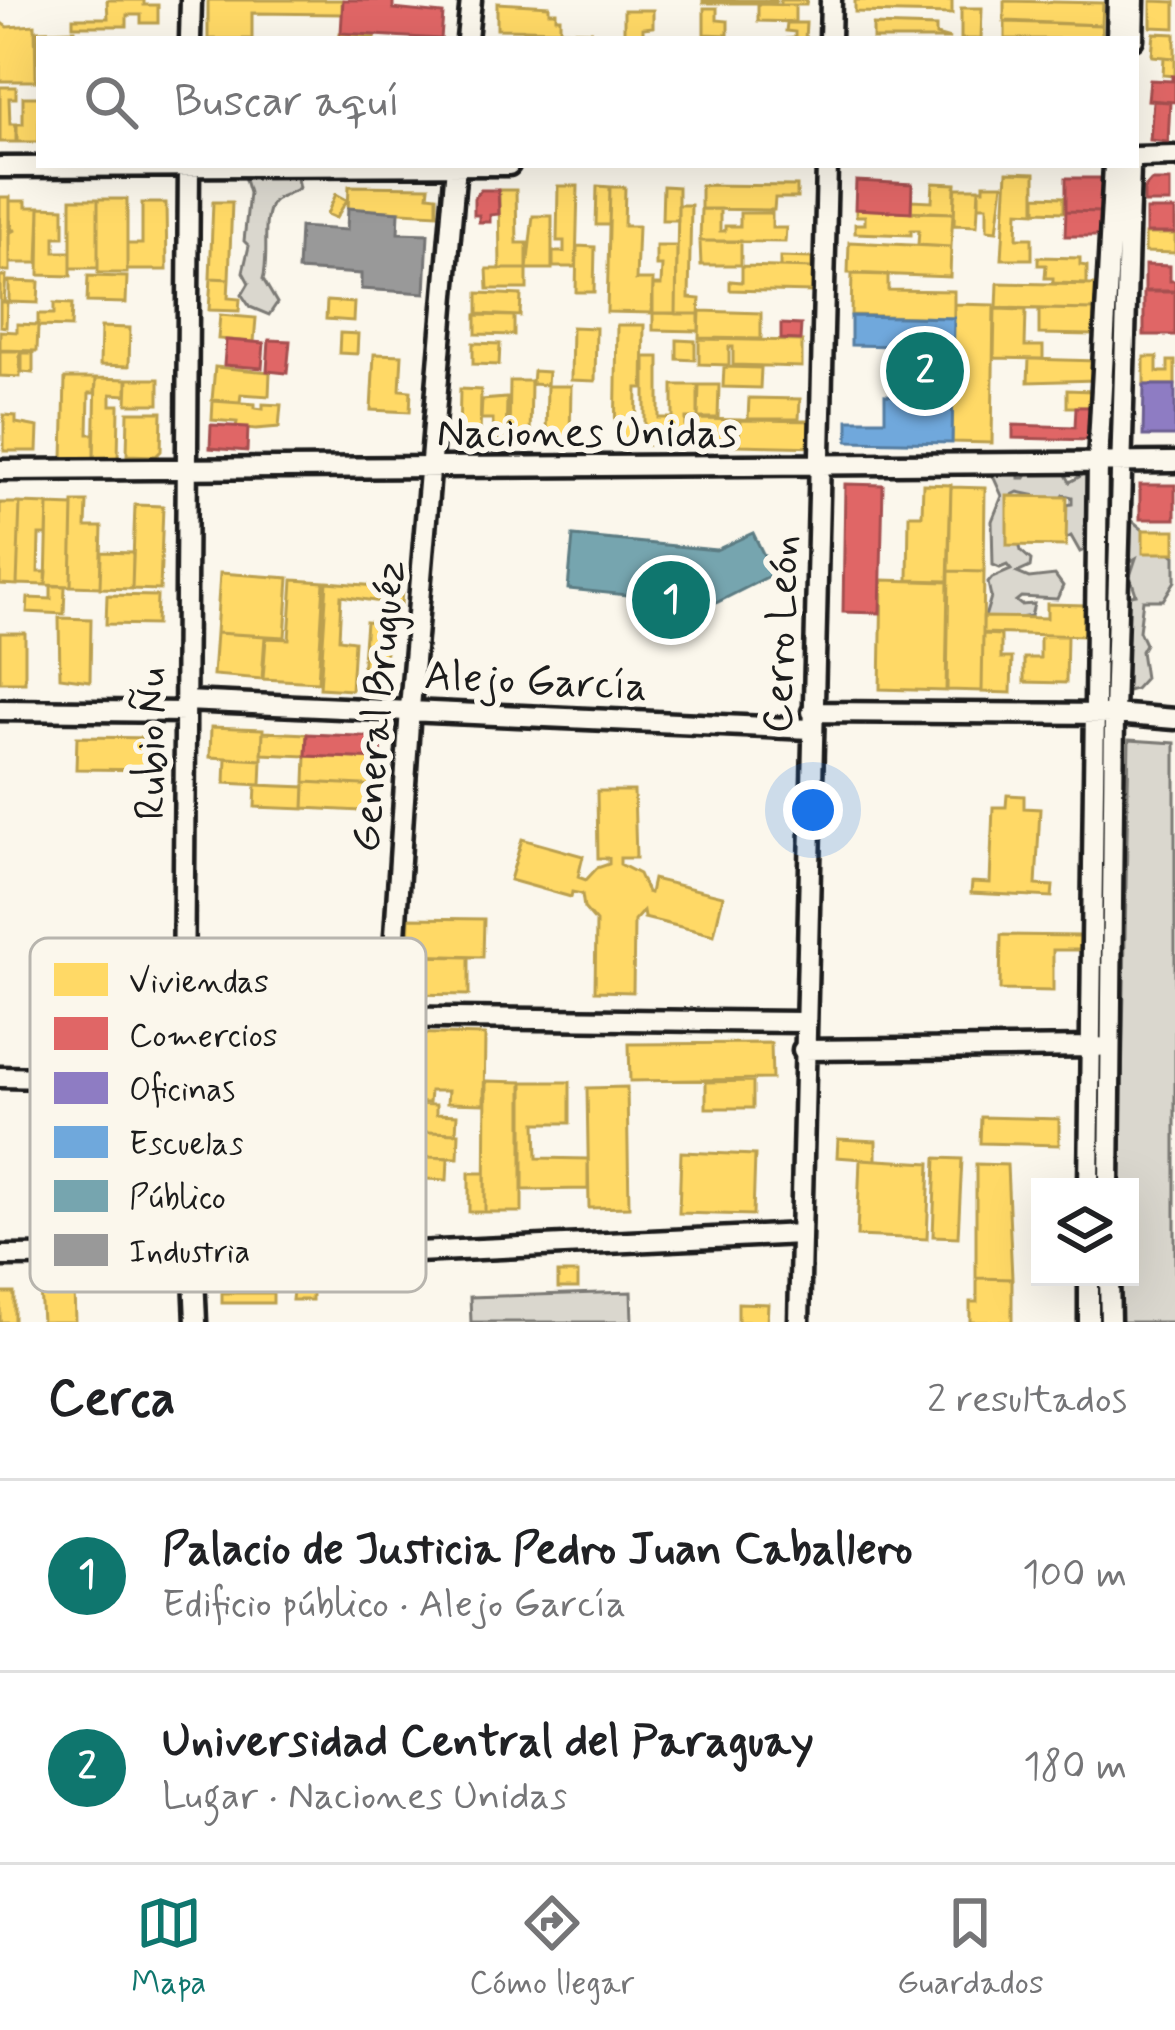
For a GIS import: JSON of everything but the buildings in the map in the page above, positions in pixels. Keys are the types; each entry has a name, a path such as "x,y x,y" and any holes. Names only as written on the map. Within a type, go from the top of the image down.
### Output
{"street":[{"path":"190,0 190,36"},
{"path":"467,36 471,0"},
{"path":"830,36 831,0"},
{"path":"1118,36 1126,7"},
{"path":"1139,157 1175,156"},
{"path":"0,167 36,167"},
{"name":"Rubio Ñu","path":"183,938 189,168"},
{"name":"General Bruguéz","path":"394,938 456,168"},
{"name":"Cerro León","path":"799,1322 827,168"},
{"path":"1104,714 1117,604 1120,462 1114,168"},
{"path":"1090,1178 1100,1047 1104,714 1096,605 1097,462 1130,168"},
{"name":"Naciones Unidas","path":"0,470 1175,462"},
{"path":"1096,605 1117,604"},
{"name":"Alejo García","path":"0,710 410,708 812,721 1104,714 1175,718"},
{"path":"426,1018 803,1022"},
{"path":"803,1050 1100,1047"},
{"path":"1100,1047 1108,1178"},
{"path":"0,1077 30,1078"},
{"path":"426,1252 800,1234"},
{"path":"1089,1286 1089,1322"},
{"path":"1109,1286 1109,1322"},
{"name":"Rubio Ñu","path":"195,1292 196,1322"}],"shaded area":[{"path":"243,173 296,174 299,188 275,200 267,217 263,279 277,303 269,315 250,307 242,295 249,283 243,272 249,246 244,241 249,193"},
{"path":"1032,466 1064,471 1070,482 1088,472 1099,481 1094,512 1086,523 1095,534 1092,546 1080,552 1071,536 1064,540 1059,506 1072,504 1072,497 1064,495 1060,501 1018,492 1012,495 1021,551 1031,560 1030,567 1017,573 1029,578 1055,575 1063,586 1057,599 1021,597 1016,601 1034,604 1031,616 990,623 985,617 991,597 988,583 1011,570 1007,565 993,565 992,521 1002,496 994,468 1019,472 1019,478 1025,478"},
{"path":"1130,519 1175,556 1175,581 1163,600 1143,600 1139,631 1145,644 1141,651 1145,678 1135,689 1121,693 1126,596 1136,594 1130,576 1136,558 1126,564 1108,545 1116,526"},
{"path":"1129,740 1175,743 1175,1322 1118,1322 1119,1286 1139,1286 1139,1178 1120,1178"},
{"path":"631,1292 632,1322 471,1322 470,1297"}],"place":[{"name":"Universidad Central del Paraguay","path":"925,371"},
{"name":"Palacio de Justicia Pedro Juan Caballero","path":"671,600"}]}
